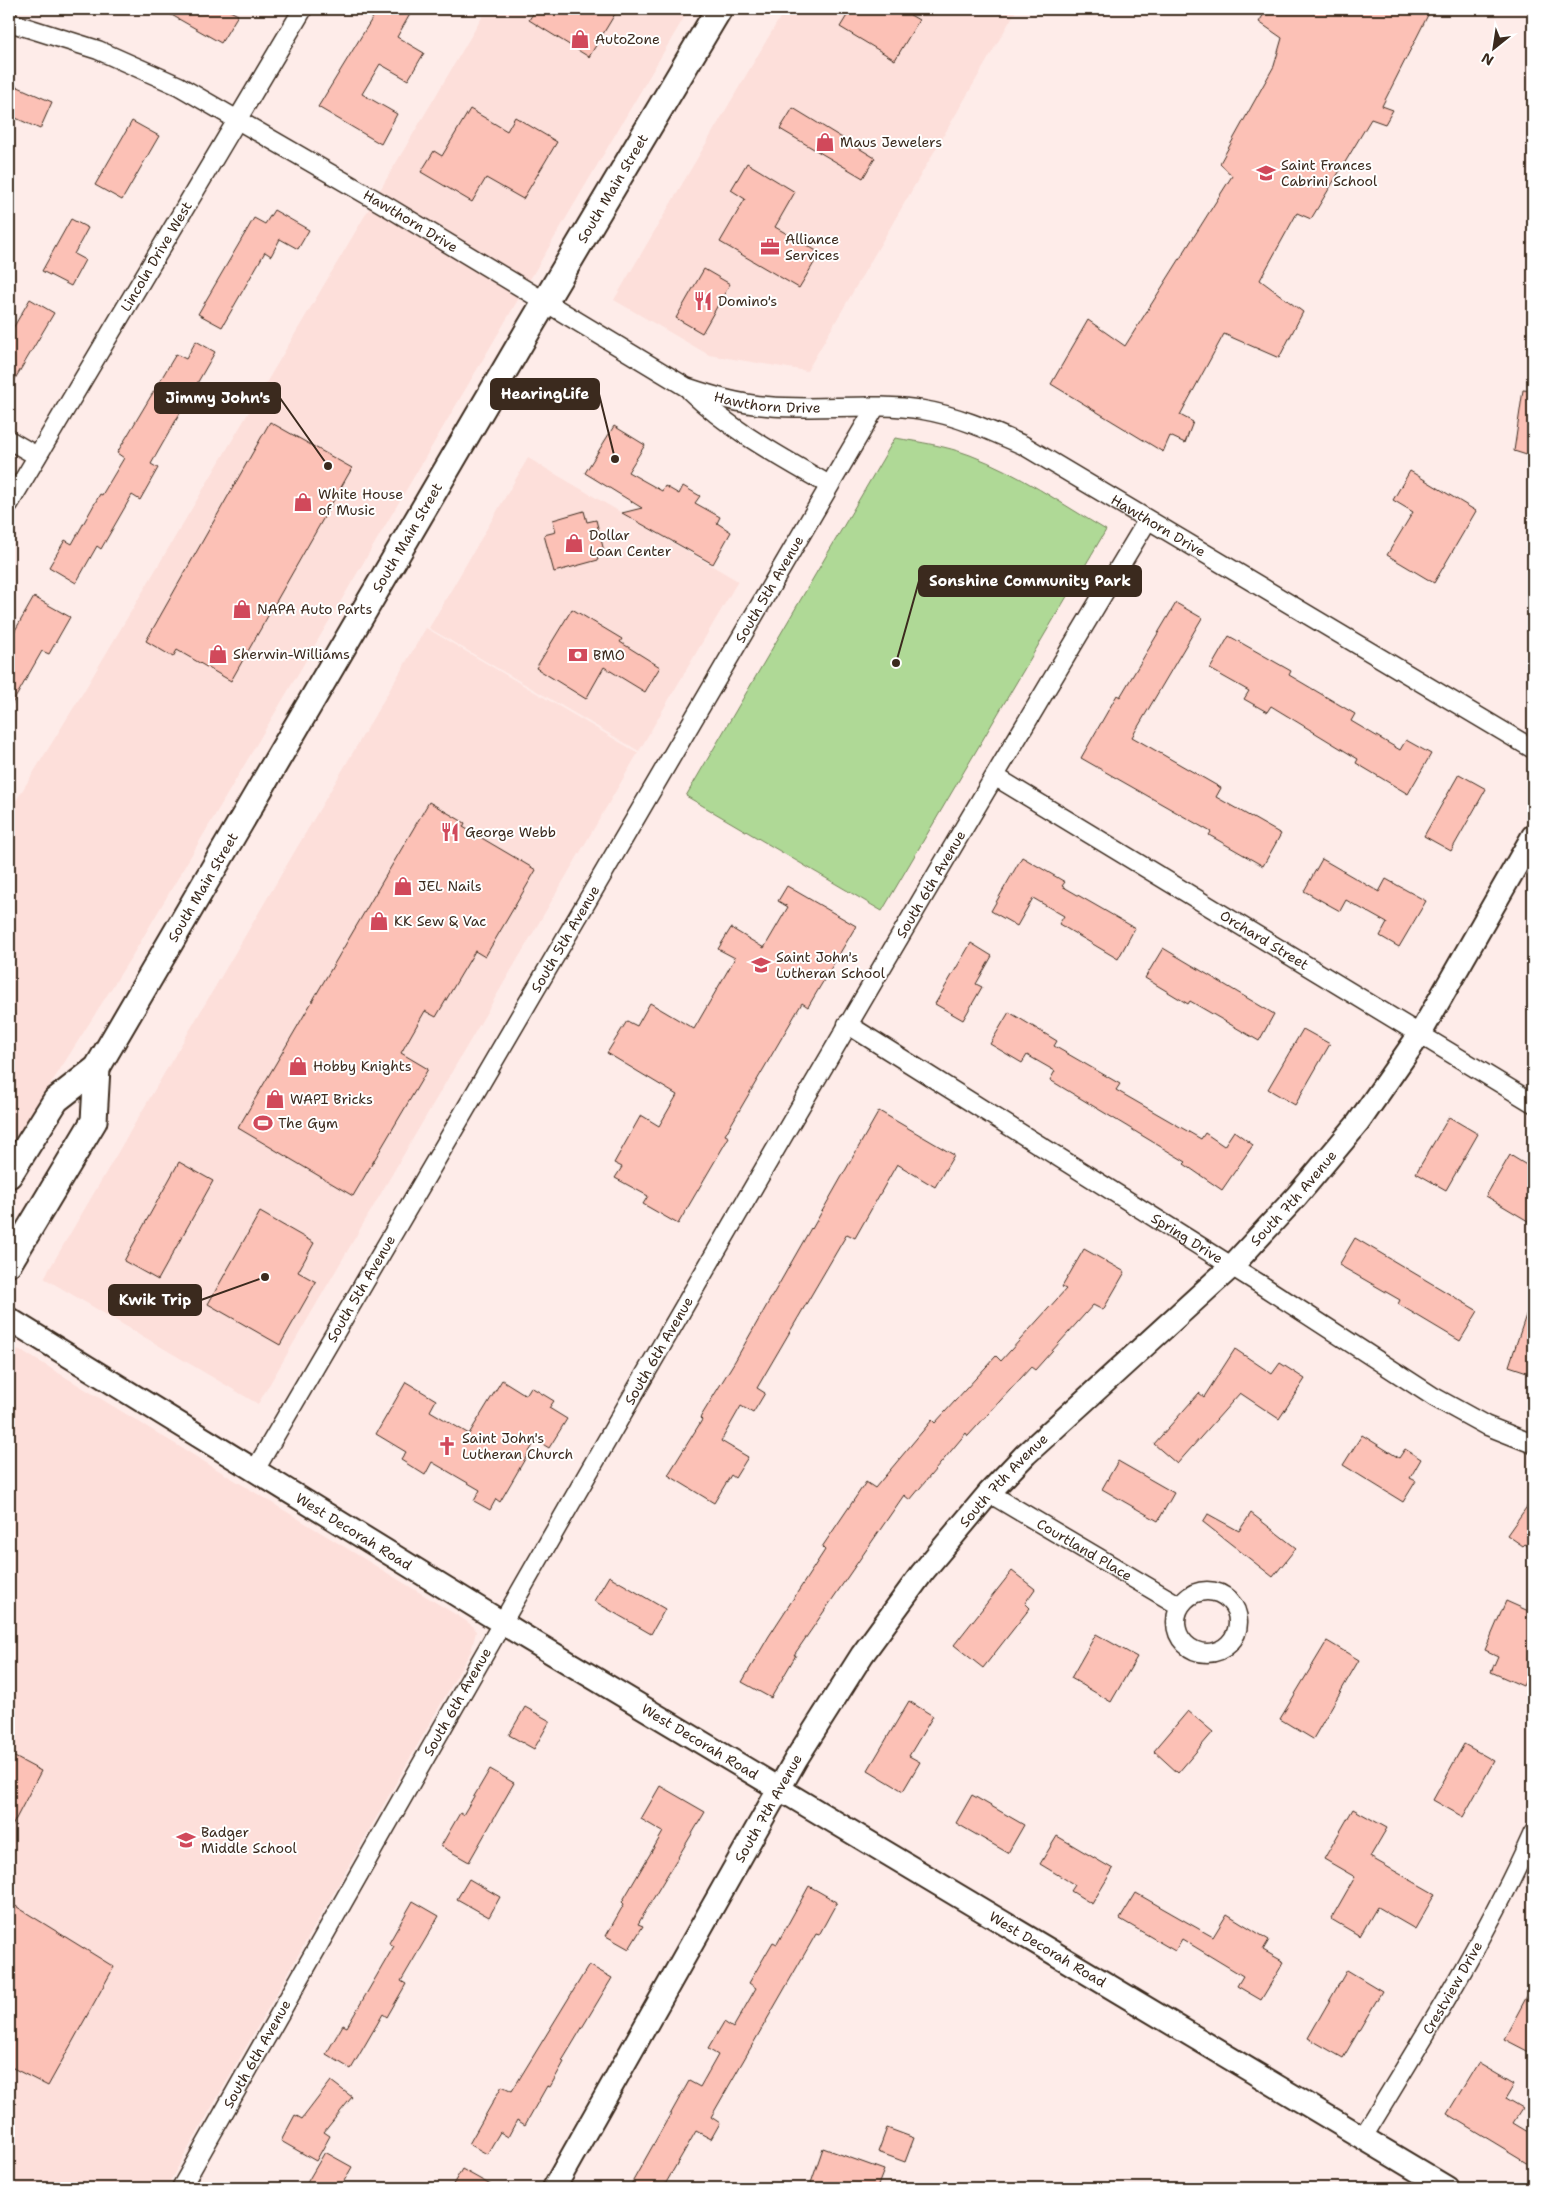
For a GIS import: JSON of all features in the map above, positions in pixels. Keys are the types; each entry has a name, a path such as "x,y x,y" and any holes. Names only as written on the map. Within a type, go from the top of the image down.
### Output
{"main road":[{"name":"South Main Street","path":"9,1175 56,1100 97,1068 545,301 719,9"},
{"name":"South Main Street","path":"9,1263 94,1121 97,1068"}],"street":[{"name":"Lincoln Drive West","path":"9,504 303,9"},
{"name":"Hawthorn Drive","path":"14,18 98,50 179,86 545,301 686,387 726,400 768,406 922,410 955,417 984,427 1023,445 1533,749"},
{"path":"686,387 708,409 743,433 829,485"},
{"name":"South 5th Avenue","path":"254,1470 829,485 876,408"},
{"path":"9,440 37,456"},
{"name":"South 6th Avenue","path":"181,2188 501,1622 847,1024 1148,521"},
{"name":"Orchard Street","path":"996,777 1533,1103"},
{"name":"South 7th Avenue","path":"554,2188 780,1790 862,1655 922,1573 989,1493 1066,1417 1232,1266 1296,1197 1358,1123 1420,1034 1533,836"},
{"name":"Spring Drive","path":"847,1024 1232,1266 1434,1397 1485,1425 1533,1444"},
{"name":"West Decorah Road","path":"9,1319 501,1622 1447,2188"},
{"name":"Courtland Place","path":"989,1493 1180,1606"},
{"name":"Crestview Drive","path":"1363,2137 1447,1997 1487,1925 1533,1833"}],"shaded area":[{"path":"487,9 689,9 135,951 9,1150 9,812 84,691"},
{"path":"785,9 1017,9 807,371 709,355 614,300"},
{"path":"528,458 738,581 639,751 429,628"},
{"path":"426,628 638,753 258,1404 44,1278"},
{"name":"Badger Middle School","path":"9,1346 24,1352 463,1619 474,1627 476,1632 471,1651 166,2188 9,2188"}],"green space":[{"path":"895,438 952,449 988,462 1040,489 1106,530 882,911 686,796"}],"building":[{"path":"161,9 226,9 238,15 221,43"},
{"path":"378,9 413,9 397,37 424,53 408,80 380,64 362,94 397,114 381,144 318,107"},
{"name":"AutoZone","path":"536,9 618,9 589,57 529,20"},
{"path":"851,9 900,9 919,20 895,60 840,27"},
{"path":"1267,9 1431,9 1382,106 1393,110 1385,124 1371,119 1311,219 1297,213 1260,280 1303,312 1279,358 1224,334 1180,415 1193,422 1185,443 1170,436 1163,452 1051,384 1088,320 1125,346 1232,176 1220,163 1274,66 1282,38 1259,22"},
{"path":"9,83 52,102 40,129 9,115"},
{"path":"793,108 875,158 863,178 780,129"},
{"path":"470,109 507,131 515,117 557,142 523,199 486,178 472,202 421,172 434,151 442,156"},
{"path":"132,121 159,136 122,200 95,185"},
{"name":"Alliance Services","path":"747,163 795,192 775,227 820,253 799,288 720,242 745,199 731,190"},
{"path":"274,210 309,230 298,249 280,239 271,256 265,252 222,327 198,314 254,218 265,224"},
{"path":"71,219 88,228 74,254 85,260 71,286 42,271"},
{"name":"Domino's","path":"704,269 730,284 702,333 676,318"},
{"path":"30,299 54,313 9,389 9,335"},
{"path":"196,341 215,352 151,464 158,468 140,500 132,495 101,549 97,546 76,583 49,567 65,540 72,544 100,494 102,495 124,458 117,453 176,354 186,359"},
{"path":"1523,390 1533,391 1533,457 1514,451"},
{"path":"270,422 352,468 231,681 177,650 173,657 146,641"},
{"path":"614,426 645,445 628,472 662,491 665,486 679,494 683,486 700,496 695,503 720,517 717,523 731,532 713,564 622,513 642,508 585,473"},
{"path":"1410,471 1476,511 1434,583 1387,555 1413,512 1393,500"},
{"name":"Dollar Loan Center","path":"584,511 587,522 596,520 604,551 596,553 598,560 554,572 544,535 556,532 553,520"},
{"path":"34,597 70,617 49,654 42,651 9,709 9,641"},
{"path":"1176,603 1202,618 1132,737 1221,788 1216,797 1281,834 1263,866 1209,835 1211,832 1081,758 1117,695 1120,697"},
{"name":"BMO","path":"572,609 622,639 620,642 660,667 645,692 604,667 586,699 536,668"},
{"path":"1229,636 1291,671 1289,675 1355,714 1351,721 1400,750 1406,740 1431,754 1408,794 1356,763 1358,759 1271,706 1267,712 1244,699 1249,691 1210,669"},
{"path":"1459,774 1486,789 1451,851 1424,836"},
{"path":"429,802 465,823 463,827 536,870 485,957 475,951 436,1017 425,1011 401,1053 428,1069 353,1196 238,1128"},
{"path":"1022,857 1065,882 1062,886 1135,928 1118,959 1059,924 1064,916 1033,898 1017,926 991,911"},
{"path":"1322,859 1379,892 1386,879 1426,901 1399,947 1380,936 1387,923 1346,900 1340,911 1304,891"},
{"path":"787,886 856,926 808,1007 802,1003 725,1135 729,1137 678,1224 643,1204 648,1196 615,1178 622,1167 614,1163 641,1115 659,1126 677,1095 607,1053 627,1021 637,1026 650,1003 694,1029 735,958 718,949 731,928 764,948 788,907 778,901"},
{"path":"971,943 992,956 976,984 982,987 963,1020 935,1004"},
{"path":"1163,948 1274,1014 1259,1041 1190,1001 1188,1004 1145,978"},
{"path":"1009,1012 1057,1041 1054,1046 1120,1084 1116,1090 1201,1139 1205,1133 1224,1146 1234,1131 1253,1145 1222,1190 1184,1164 1186,1162 1050,1080 1055,1071 1027,1055 1022,1063 990,1044"},
{"path":"1303,1029 1330,1044 1295,1105 1268,1089"},
{"path":"879,1111 954,1155 935,1187 897,1164 855,1238 847,1234 757,1388 765,1393 753,1413 741,1406 721,1441 748,1457 735,1478 731,1475 714,1503 668,1475 702,1420 700,1418 812,1229"},
{"path":"1449,1117 1478,1134 1446,1190 1416,1173"},
{"path":"1510,1155 1533,1169 1533,1224 1486,1196"},
{"path":"179,1162 213,1181 158,1280 124,1261"},
{"path":"260,1212 314,1243 298,1272 316,1282 280,1345 208,1304"},
{"path":"1355,1238 1478,1311 1460,1341 1398,1304 1400,1300 1339,1265"},
{"path":"1084,1249 1125,1272 1103,1310 1093,1305 1035,1370 1031,1367 968,1436 966,1433 910,1500 904,1495 794,1655 796,1655 771,1698 742,1682 769,1636 825,1550 822,1547 866,1482 875,1488 932,1420 935,1423 996,1356 1001,1361 1066,1289 1062,1287"},
{"path":"1530,1303 1533,1304 1533,1374 1509,1366"},
{"path":"1235,1349 1272,1374 1280,1363 1305,1379 1279,1419 1240,1393 1177,1464 1154,1444 1199,1393 1204,1397"},
{"name":"Saint John's Lutheran Church","path":"502,1380 526,1395 531,1387 554,1401 549,1408 567,1419 549,1448 536,1440 500,1502 496,1499 490,1510 474,1501 480,1490 432,1462 425,1475 401,1460 406,1452 376,1434 406,1382 436,1400 430,1411 469,1434"},
{"path":"1362,1435 1399,1458 1405,1449 1421,1459 1410,1478 1416,1481 1403,1502 1343,1465"},
{"path":"1118,1461 1174,1493 1158,1521 1102,1489"},
{"path":"1533,1498 1533,1550 1525,1544 1523,1546 1507,1535"},
{"path":"1251,1513 1296,1548 1273,1577 1203,1522 1208,1514 1239,1531"},
{"path":"1012,1571 1035,1589 1025,1603 1030,1608 983,1668 954,1645"},
{"path":"609,1576 665,1609 651,1634 594,1601"},
{"path":"1506,1601 1533,1613 1533,1663 1523,1686 1491,1672 1498,1656 1485,1650"},
{"path":"1096,1634 1137,1657 1111,1702 1071,1678"},
{"path":"1327,1641 1359,1660 1313,1739 1280,1719"},
{"path":"909,1701 933,1716 909,1756 920,1762 903,1791 868,1770"},
{"path":"525,1707 550,1721 534,1749 509,1735"},
{"path":"1188,1711 1213,1732 1178,1773 1154,1751"},
{"path":"1464,1744 1494,1761 1463,1817 1433,1800"},
{"path":"9,1754 41,1771 9,1832"},
{"path":"490,1769 514,1783 469,1862 441,1846 460,1813 463,1815"},
{"path":"660,1786 705,1812 638,1924 643,1926 629,1949 606,1936 624,1904 622,1902 663,1832 641,1819"},
{"path":"972,1795 1024,1825 1008,1853 956,1823"},
{"path":"1353,1809 1387,1828 1370,1857 1435,1894 1415,1929 1377,1907 1360,1936 1331,1919 1355,1877 1324,1859"},
{"path":"1057,1836 1113,1869 1092,1904 1071,1891 1075,1885 1040,1864"},
{"path":"469,1879 500,1897 489,1917 457,1899"},
{"path":"809,1886 837,1902 819,1935 816,1934 711,2117 720,2123 711,2139 696,2131 663,2188 629,2188 689,2081 700,2087 718,2055 708,2049 724,2022 733,2028 756,1988 749,1983 773,1942 777,1944"},
{"path":"1136,1893 1213,1937 1227,1914 1269,1940 1263,1950 1284,1962 1261,2000 1237,1986 1243,1976 1182,1939 1175,1951 1120,1919"},
{"path":"413,1901 439,1916 401,1981 406,1984 387,2017 383,2014 351,2069 326,2054 343,2025 347,2027 394,1946 389,1943"},
{"path":"9,1902 114,1967 48,2086 9,2066"},
{"path":"589,1965 612,1978 562,2061 564,2062 550,2087 547,2086 525,2125 517,2120 508,2137 500,2132 487,2154 469,2144 502,2086 512,2091"},
{"path":"1347,1970 1382,1991 1343,2058 1308,2038"},
{"path":"1533,1985 1533,2054 1504,2039"},
{"path":"1478,2063 1514,2084 1505,2099 1522,2109 1513,2123 1533,2135 1533,2166 1447,2114"},
{"path":"331,2081 352,2097 324,2132 330,2136 316,2161 281,2141 295,2115 302,2119"},
{"path":"887,2128 914,2138 905,2162 878,2152"},
{"path":"823,2148 884,2170 877,2188 825,2188 811,2183"},
{"path":"325,2152 352,2167 340,2188 304,2188"},
{"path":"462,2169 496,2188 451,2188"}],"place":[{"name":"AutoZone","path":"580,39"},
{"name":"Maus Jewelers","path":"825,142"},
{"name":"Saint Frances Cabrini School","path":"1266,173"},
{"name":"Alliance Services","path":"770,247"},
{"name":"Domino's","path":"703,301"},
{"name":"HearingLife","path":"615,459"},
{"name":"Jimmy John's","path":"328,466"},
{"name":"White House of Music","path":"303,502"},
{"name":"Dollar Loan Center","path":"574,543"},
{"name":"NAPA Auto Parts","path":"242,609"},
{"name":"Sherwin-Williams","path":"218,654"},
{"name":"BMO","path":"578,655"},
{"name":"Sonshine Community Park","path":"896,663"},
{"name":"George Webb","path":"450,832"},
{"name":"JEL Nails","path":"403,886"},
{"name":"KK Sew & Vac","path":"379,921"},
{"name":"Saint John's Lutheran School","path":"761,965"},
{"name":"Hobby Knights","path":"298,1066"},
{"name":"WAPI Bricks","path":"275,1099"},
{"name":"The Gym","path":"263,1123"},
{"name":"Kwik Trip","path":"265,1277"},
{"name":"Saint John's Lutheran Church","path":"447,1446"},
{"name":"Badger Middle School","path":"186,1840"}]}
